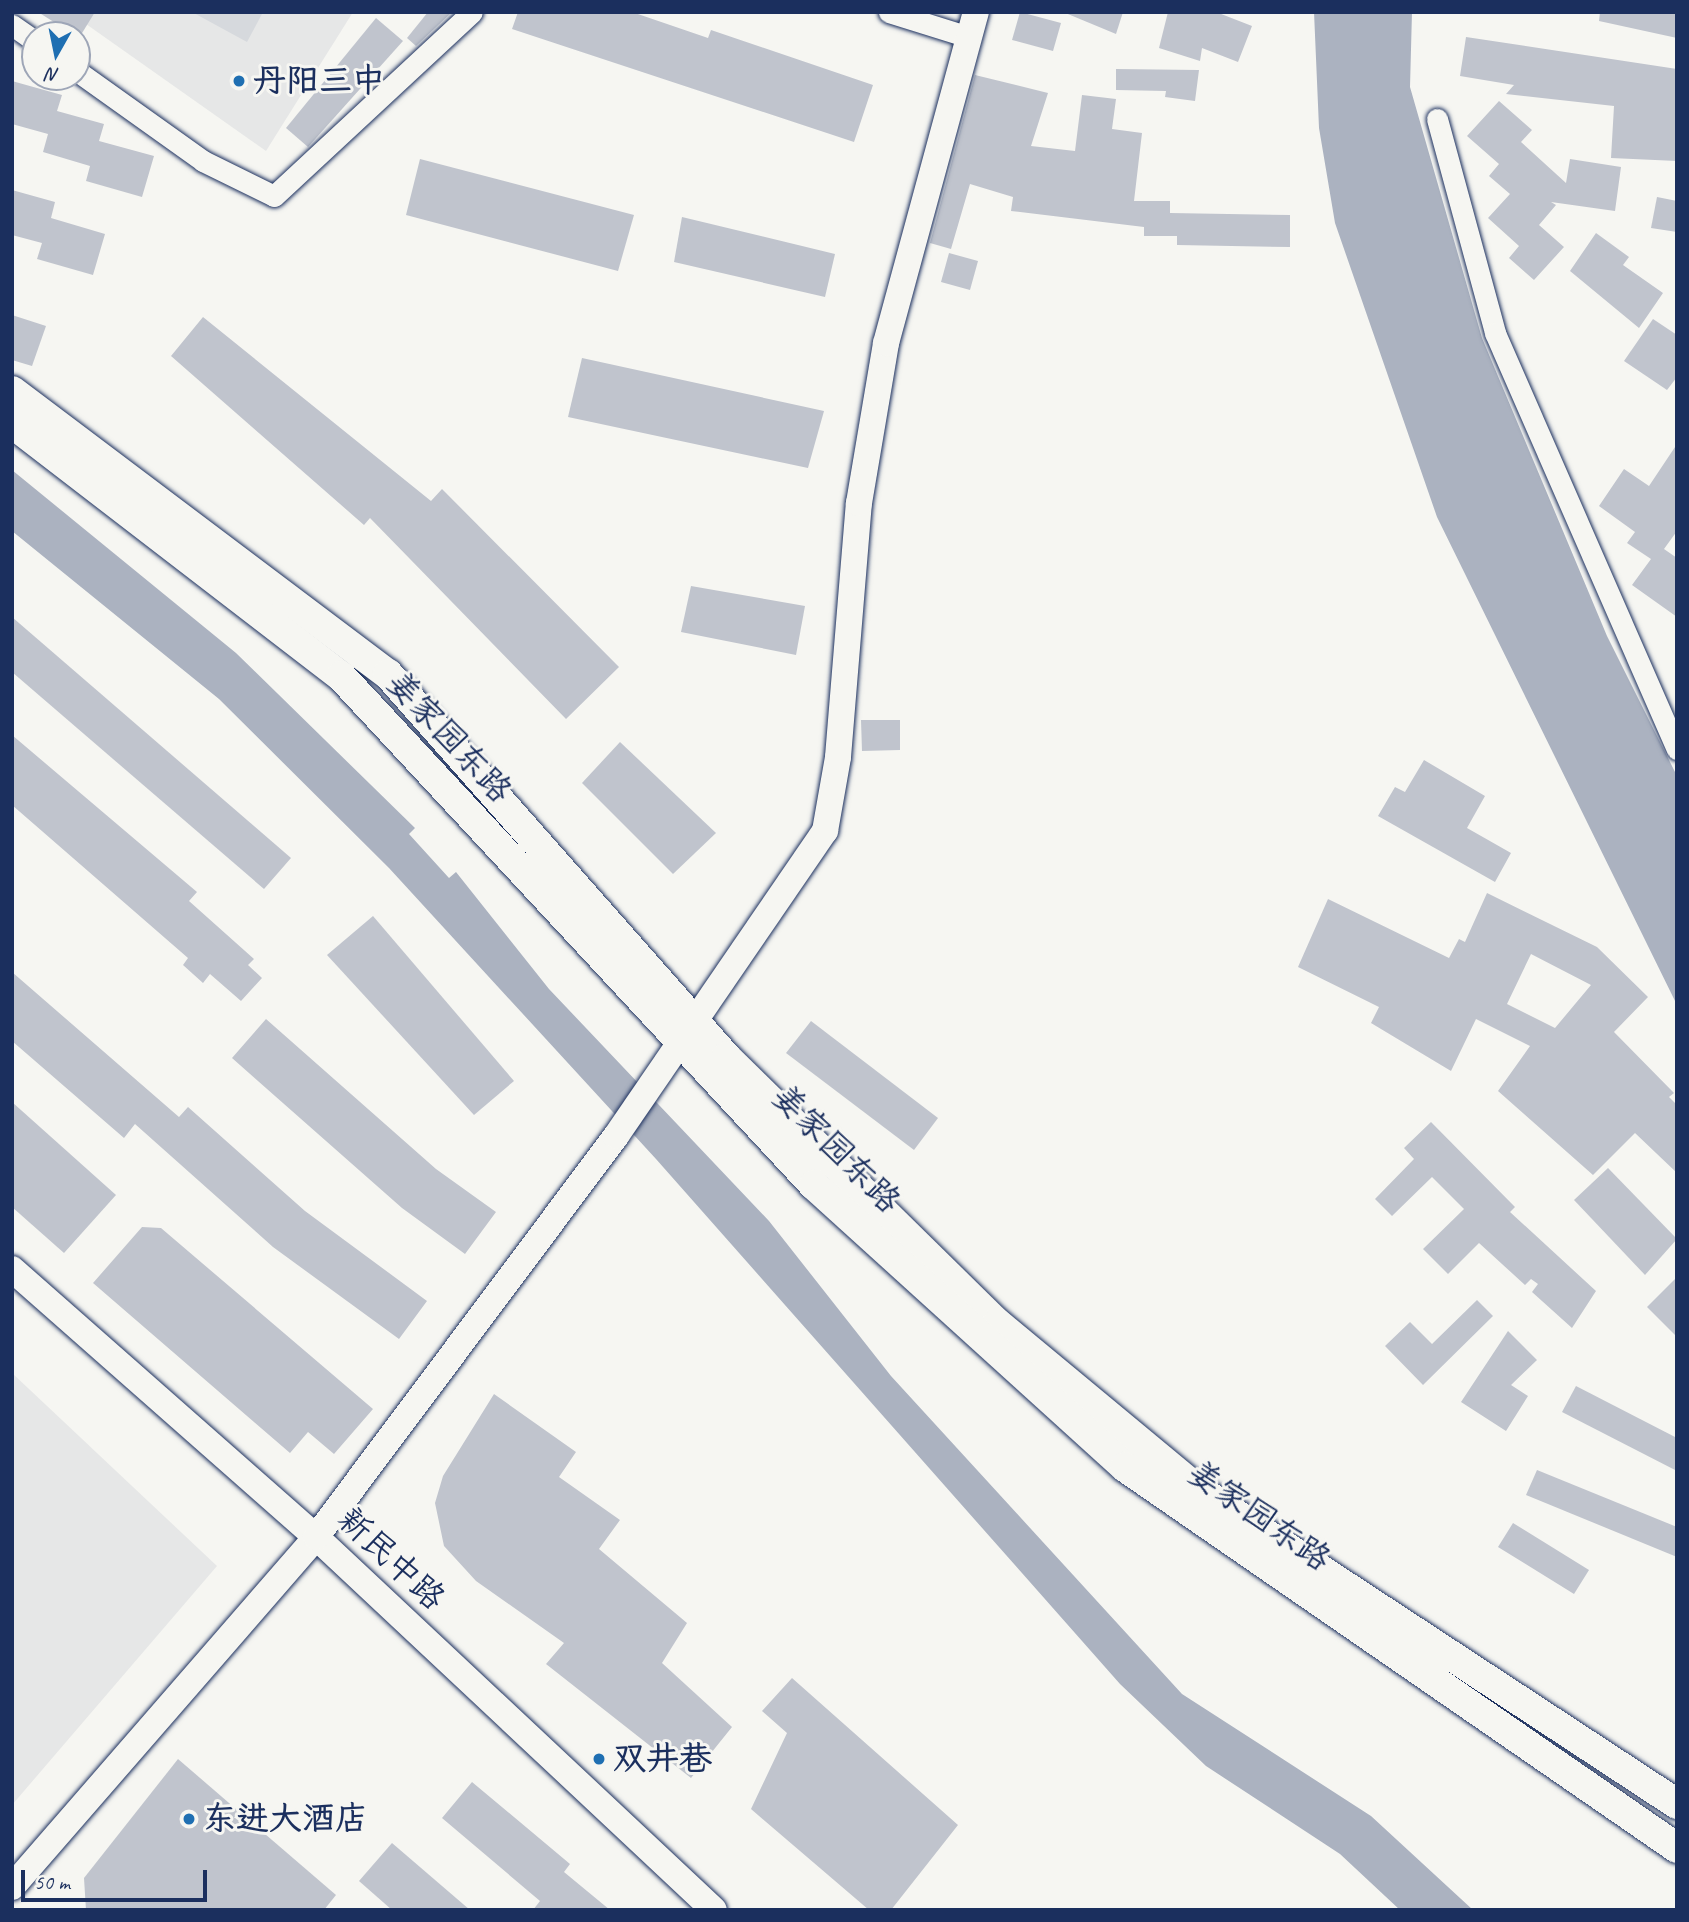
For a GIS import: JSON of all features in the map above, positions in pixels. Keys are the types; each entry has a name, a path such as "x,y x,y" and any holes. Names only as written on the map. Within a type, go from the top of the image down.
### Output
{"main road":[{"name":"姜家园东路","path":"12,391 388,674 814,1185 1125,1466 1677,1848"},
{"name":"姜家园东路","path":"12,423 341,676 688,1033 997,1323 1196,1488 1677,1804"}],"street":[{"path":"91,81 204,161 274,196 472,12"},
{"path":"12,1887 316,1537 660,1075 825,831 838,757 859,503 886,343 973,24 889,12"},
{"path":"1437,119 1495,333 1677,749"},
{"name":"新民中路","path":"12,1269 316,1537 714,1910"}],"shaded area":[{"name":"丹阳三中","path":"69,12 353,12 266,151 91,28 91,21 82,21"},
{"path":"192,12 263,12 247,42"},
{"path":"1314,12 1412,12 1410,87 1482,338 1607,636 1677,776 1677,1005 1437,517 1335,223 1319,128"},
{"path":"12,470 236,653 415,828 409,834 449,878 456,872 549,989 769,1221 891,1376 1182,1694 1371,1816 1473,1910 1400,1910 1340,1854 1206,1766 1120,1684 656,1159 389,868 219,699 12,531"},
{"path":"12,1373 217,1566 12,1805"}],"building":[{"path":"38,12 95,12 89,21 52,21"},
{"path":"428,12 452,12 416,46 407,38"},
{"path":"518,12 632,12 708,38 711,30 873,85 854,142 512,29"},
{"path":"1020,12 1061,23 1053,51 1012,40"},
{"path":"1063,12 1123,12 1116,34"},
{"path":"1168,12 1216,12 1252,26 1238,62 1202,48 1200,61 1159,48"},
{"path":"1600,12 1677,12 1677,38 1599,21"},
{"path":"376,18 403,41 308,147 286,128"},
{"path":"1466,37 1677,69 1677,161 1611,158 1614,106 1506,94 1514,85 1460,76"},
{"path":"1116,69 1199,70 1195,101 1165,97 1166,91 1116,90"},
{"path":"975,75 1048,93 1031,146 1075,151 1082,95 1116,99 1112,129 1142,133 1134,201 1170,201 1170,213 1290,215 1290,247 1177,245 1177,236 1144,236 1144,227 1011,211 1013,197 970,184 951,249 930,243"},
{"path":"12,81 21,84 21,91 48,91 62,95 57,111 104,124 99,141 154,156 142,197 86,181 90,166 43,152 48,134 12,124"},
{"path":"1499,101 1532,130 1521,142 1566,183 1570,159 1621,167 1615,211 1551,202 1556,205 1539,225 1564,247 1534,280 1509,258 1519,246 1488,218 1510,194 1489,176 1499,164 1467,136"},
{"path":"420,159 634,215 618,271 406,215"},
{"path":"12,190 55,202 51,218 105,234 93,275 37,259 42,243 12,235"},
{"path":"1657,197 1677,201 1677,232 1651,228"},
{"path":"682,217 835,254 825,297 674,262"},
{"path":"1596,233 1629,257 1623,265 1663,293 1639,328 1570,271"},
{"path":"949,253 978,261 970,290 941,282"},
{"path":"12,315 46,326 32,366 12,360"},
{"path":"203,317 431,501 442,489 619,667 566,719 370,518 364,525 171,356"},
{"path":"1653,319 1677,335 1677,377 1667,390 1624,361"},
{"path":"582,358 824,411 808,468 568,417"},
{"path":"1677,444 1677,531 1664,549 1677,558 1677,617 1632,585 1651,559 1627,543 1635,532 1599,506 1624,469 1649,486"},
{"path":"691,586 805,606 796,655 681,632"},
{"path":"12,617 291,858 264,889 12,672"},
{"path":"861,720 900,720 900,750 862,751"},
{"path":"12,735 197,892 189,901 254,959 248,965 262,978 241,1001 210,974 203,983 183,965 188,958 12,805"},
{"path":"620,742 716,833 673,874 582,783"},
{"path":"1424,760 1485,796 1467,828 1511,853 1495,882 1378,816 1395,787 1405,792"},
{"path":"1487,893 1597,947 1648,997 1614,1032 1674,1093 1669,1097 1677,1105 1677,1173 1635,1133 1593,1175 1498,1091 1530,1046 1476,1019 1451,1071 1371,1023 1379,1007 1298,967 1328,899 1449,958 1459,939 1465,942","holes":["1531,954 1591,985 1555,1028 1507,1004"]},
{"path":"373,916 514,1081 474,1115 327,955"},
{"path":"12,972 179,1117 188,1107 305,1211 427,1301 399,1339 273,1247 135,1124 124,1138 12,1041"},
{"path":"266,1019 436,1169 496,1212 465,1254 402,1208 232,1058"},
{"path":"811,1021 938,1118 914,1150 786,1053"},
{"path":"12,1102 116,1195 64,1253 12,1207"},
{"path":"1431,1122 1515,1207 1510,1212 1596,1291 1572,1328 1532,1292 1538,1284 1531,1279 1525,1285 1479,1243 1448,1274 1423,1249 1464,1209 1432,1177 1392,1216 1375,1199 1414,1159 1404,1148"},
{"path":"1608,1168 1677,1239 1645,1275 1574,1200"},
{"path":"142,1227 161,1228 373,1409 334,1454 308,1432 290,1453 93,1283"},
{"path":"1677,1277 1677,1337 1647,1307"},
{"path":"1477,1300 1493,1316 1423,1385 1385,1346 1410,1322 1432,1344"},
{"path":"1508,1331 1537,1360 1511,1385 1528,1396 1506,1431 1461,1402"},
{"path":"1576,1386 1677,1438 1677,1471 1562,1412"},
{"path":"494,1394 576,1452 559,1477 620,1520 599,1549 687,1623 662,1663 732,1727 691,1778 546,1664 564,1643 476,1581 444,1546 435,1503 443,1476"},
{"path":"1537,1470 1677,1527 1677,1557 1526,1495"},
{"path":"1513,1523 1589,1570 1574,1594 1498,1547"},
{"path":"792,1678 958,1825 891,1910 869,1910 751,1809 787,1733 762,1711"},
{"name":"东进大酒店","path":"178,1759 336,1895 324,1910 86,1910 84,1878"},
{"path":"472,1782 570,1864 564,1872 610,1910 533,1910 540,1901 442,1818"},
{"path":"392,1843 470,1910 392,1910 359,1881"}],"place":[{"name":"丹阳三中","path":"239,81"},
{"name":"双井巷","path":"599,1759"},
{"name":"东进大酒店","path":"189,1819"}]}
